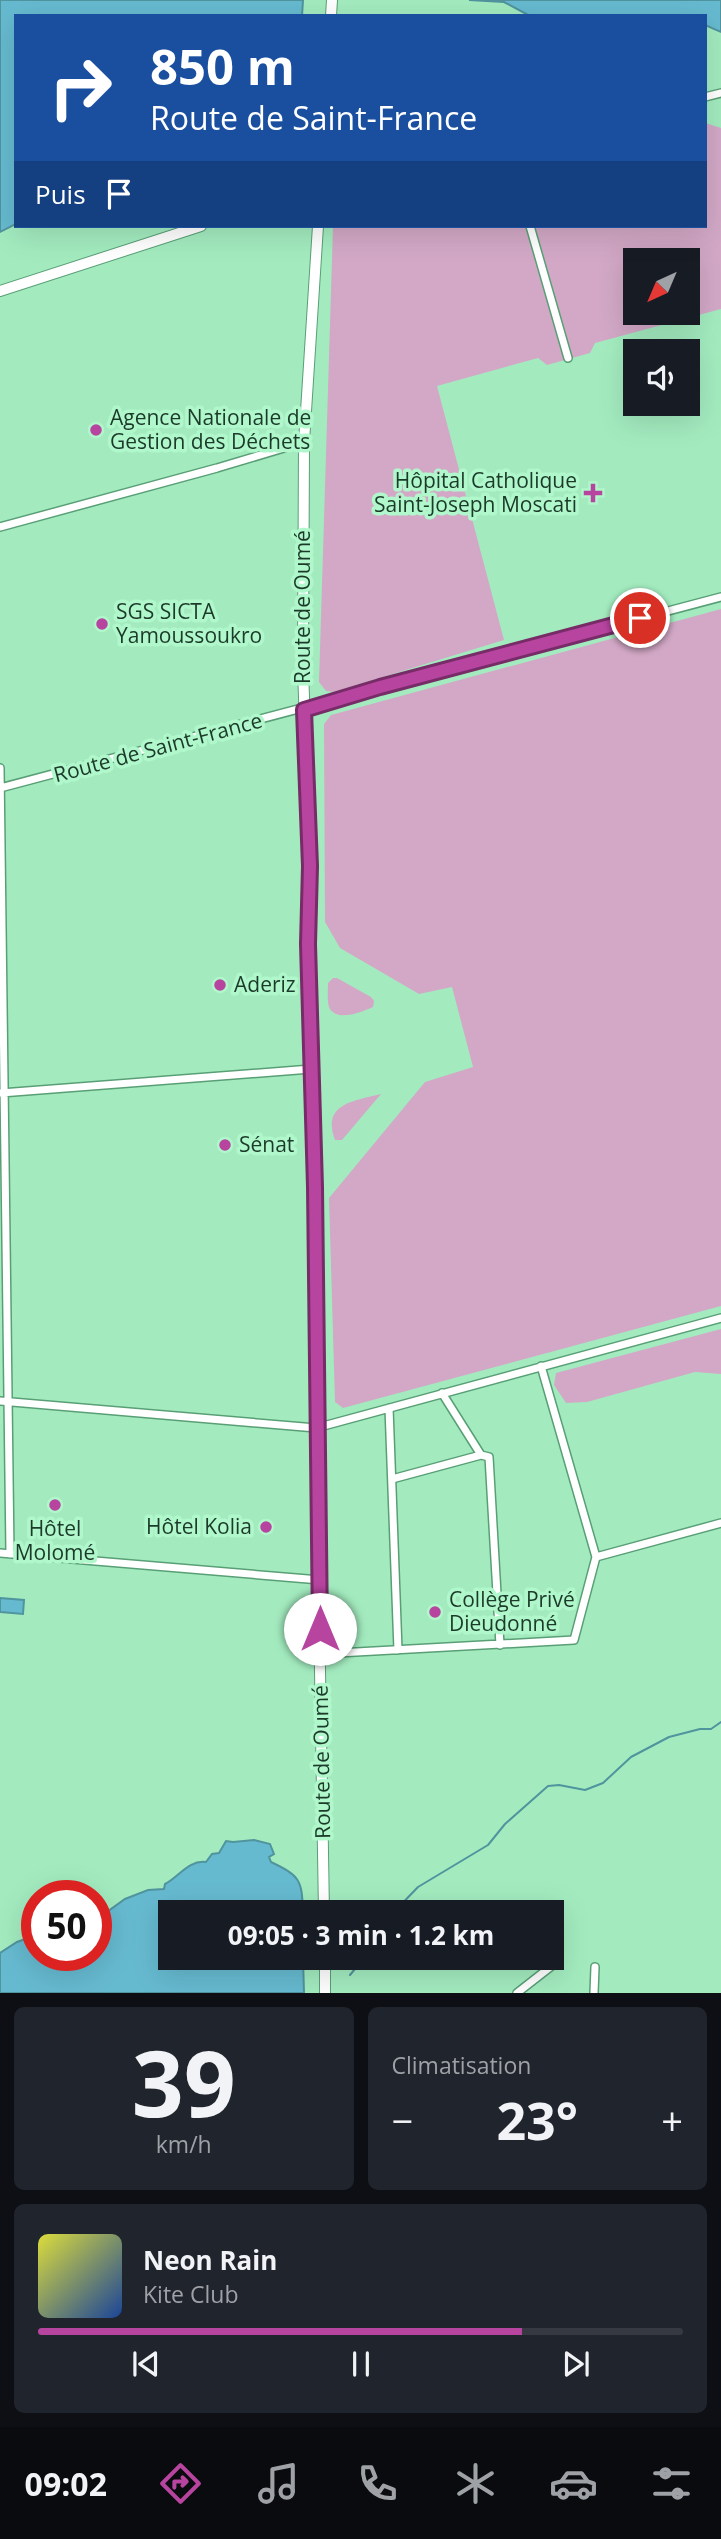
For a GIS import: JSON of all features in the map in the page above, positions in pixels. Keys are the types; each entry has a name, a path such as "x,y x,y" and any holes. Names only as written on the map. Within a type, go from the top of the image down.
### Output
{"main road":[{"path":"0,291 195,228"},
{"name":"Route de Oumé","path":"318,228 304,442 304,710 310,866 308,944 315,1187 324,1900"},
{"path":"325,1970 325,1993"}],"street":[{"path":"531,228 568,358"},
{"path":"0,527 304,442"},
{"name":"Route de Saint-France","path":"0,788 304,710 380,687 721,597"},
{"path":"0,768 4,1401 10,1553"},
{"path":"1,1093 311,1069"},
{"path":"4,1401 316,1428 721,1318"},
{"path":"320,1654 574,1640 596,1557 541,1366"},
{"path":"442,1393 481,1455"},
{"path":"389,1408 398,1650"},
{"path":"392,1479 481,1455 489,1457 500,1645"},
{"path":"596,1557 721,1523"},
{"path":"0,1553 320,1580"},
{"path":"594,1993 595,1967"},
{"path":"517,1993 546,1970"}],"shaded area":[{"path":"707,124 721,128 721,309 700,315 700,248 623,248 623,326 658,326 595,343 590,353 547,365 538,358 437,386 504,640 334,692 326,691 319,682 333,228 707,228"},
{"path":"721,609 721,1306 343,1408 335,1402 329,1198 425,1082 473,1067 452,987 419,994 340,948 325,922 324,724 331,715"},
{"path":"333,978 371,997 374,1001 373,1007 350,1015 332,1012 328,1005 328,983"},
{"path":"381,1094 342,1140 335,1140 332,1128 337,1111 351,1102"},
{"path":"721,1329 721,1374 695,1372 587,1402 566,1403 554,1385 556,1373"}],"water":[{"path":"0,0 303,0 302,14 14,14 14,225 0,232"},
{"path":"469,0 721,0 721,32 707,26 707,14 526,14 504,2"},
{"path":"0,1598 24,1600 23,1614 0,1612"},
{"path":"254,1840 270,1844 274,1854 269,1857 271,1862 294,1875 298,1880 302,1900 158,1900 158,1970 303,1970 304,1993 0,1993 0,1953 21,1941 21,1971 112,1971 112,1908 125,1899 148,1890 164,1889 165,1884 189,1866 206,1862 212,1854 219,1853 226,1841"}],"waterway":[{"path":"406,1900 418,1887 488,1845 505,1824 548,1786 559,1785 585,1790 603,1783 631,1757 669,1737 711,1729 721,1722"},
{"path":"350,1975 354,1970"}],"place":[{"name":"Agence Nationale de Gestion des Déchets","path":"96,430"},
{"name":"Hôpital Catholique Saint-Joseph Moscati","path":"593,493"},
{"name":"SGS SICTA Yamoussoukro","path":"102,624"},
{"name":"Aderiz","path":"220,985"},
{"name":"Sénat","path":"225,1145"},
{"name":"Hôtel Molomé","path":"55,1505"},
{"name":"Hôtel Kolia","path":"266,1527"},
{"name":"Collège Privé Dieudonné","path":"435,1612"}],"route":[{"path":"320,1629 315,1187 308,944 310,866 304,710 380,687 640,618"}]}
